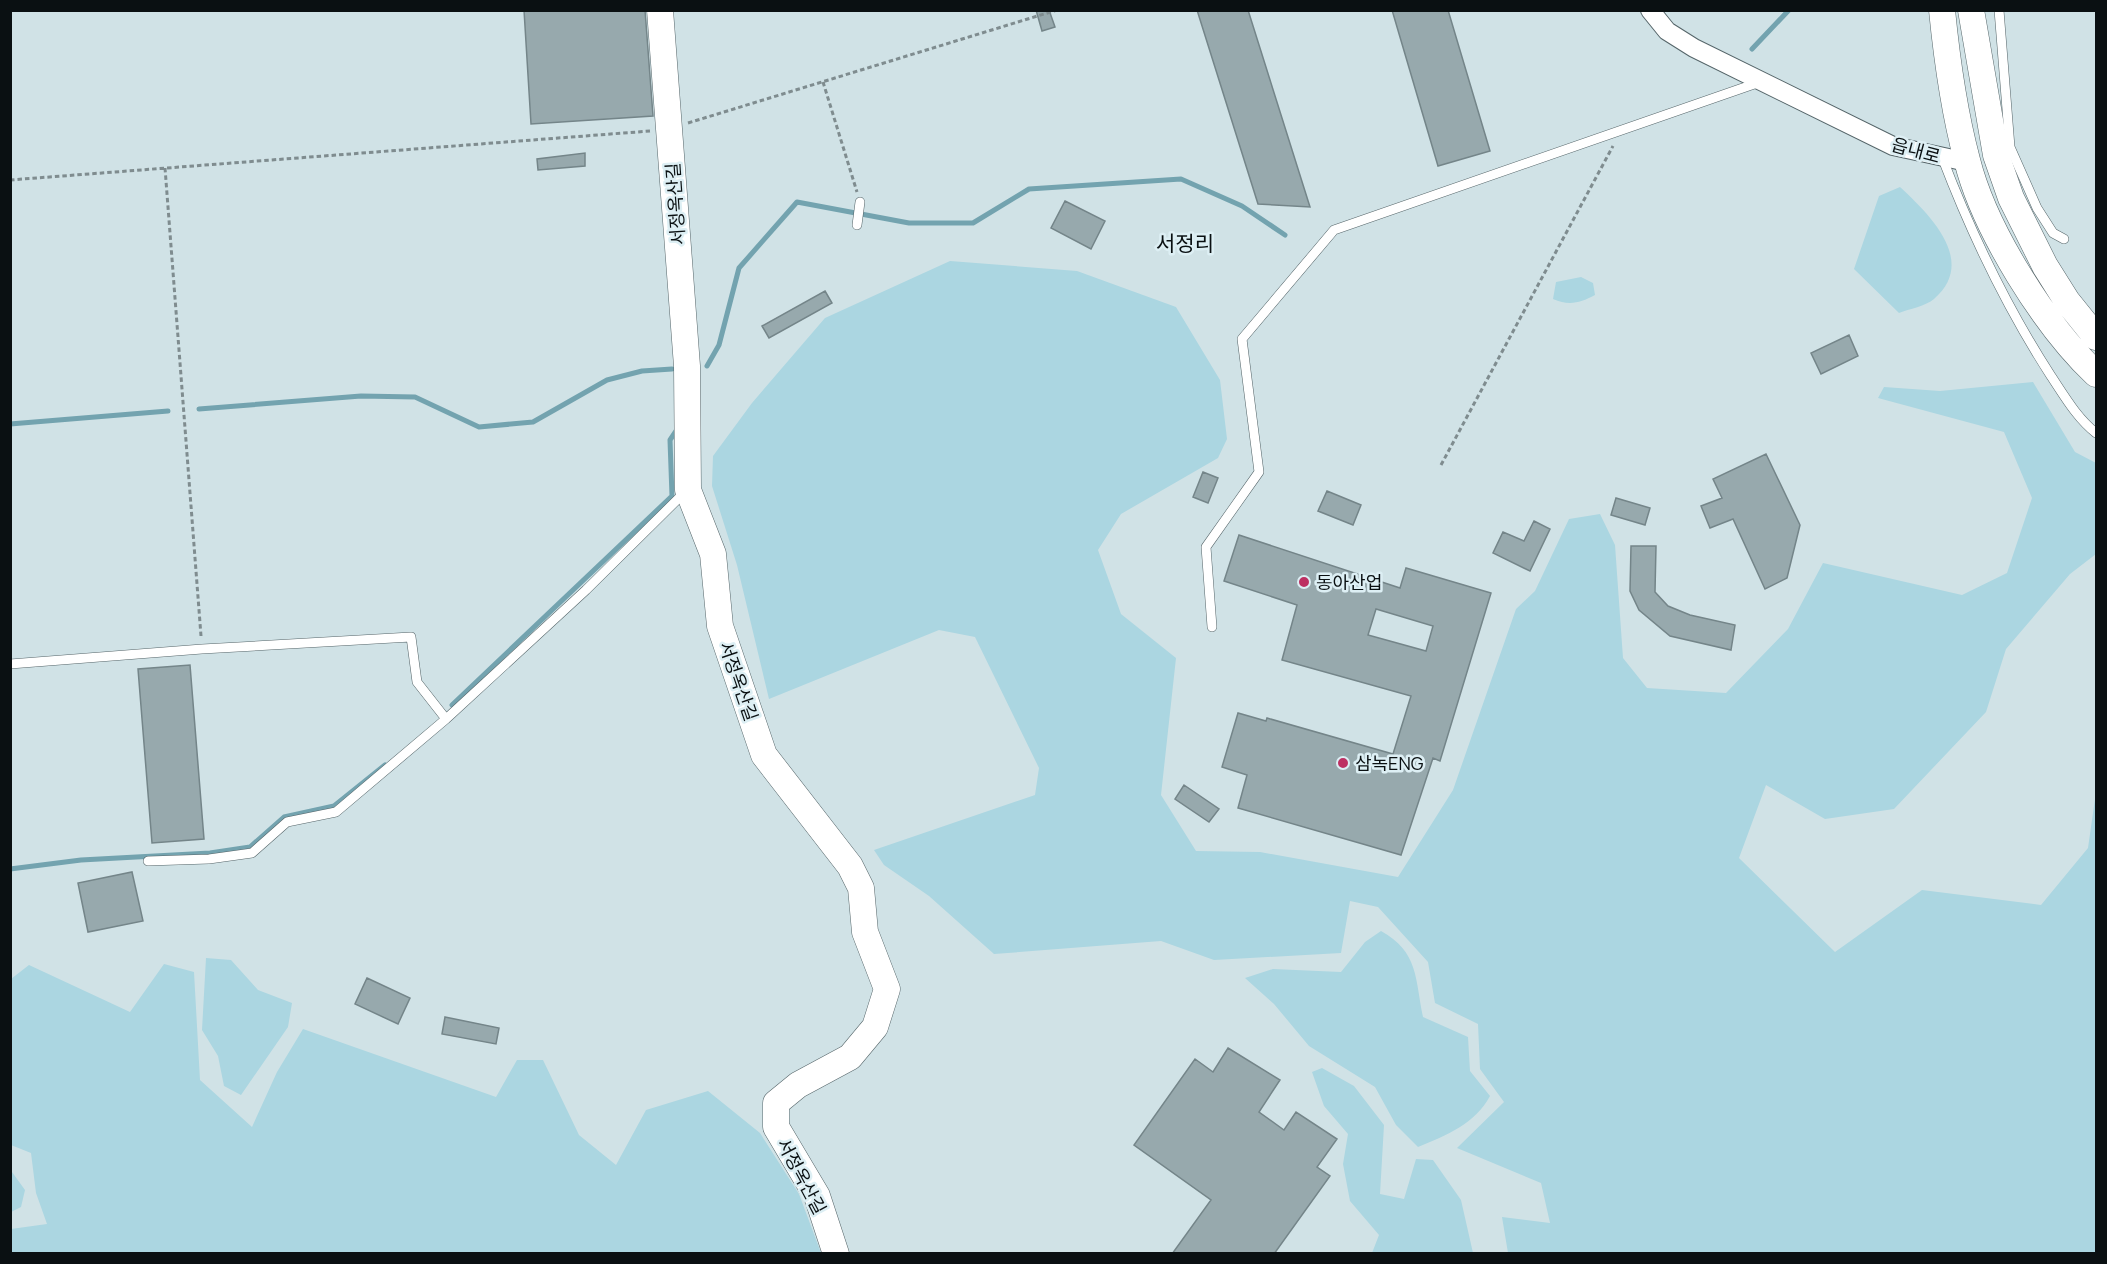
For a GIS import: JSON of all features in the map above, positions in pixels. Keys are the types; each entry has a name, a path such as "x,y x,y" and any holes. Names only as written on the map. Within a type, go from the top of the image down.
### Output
{"street":[{"name":"서정옥산길","path":"660,10 687,366 688,490 713,554 720,626 764,755 850,866 861,888 866,932 887,989 875,1027 850,1057 798,1085 776,1103 776,1127 817,1196 836,1254"},
{"name":"읍내로","path":"1650,10 1667,31 1694,48 1893,146 1967,162"},
{"path":"1942,10 1953,98 1967,162 1999,237 2017,270 2044,311 2083,361 2097,374"},
{"path":"1971,10 1996,155 2011,198 2045,266 2067,301 2097,337"},
{"path":"1967,162 1996,155"}],"lane":[{"path":"1999,10 2010,147 2037,208 2053,233 2064,238"},
{"path":"1212,627 1206,547 1259,472 1242,339 1334,230 1613,135 1762,81"},
{"path":"1942,157 1967,221 2034,349 2080,420 2097,434"},
{"path":"857,225 860,202"},
{"path":"148,861 209,859 252,853 287,822 336,812 446,719 586,590 688,490"},
{"path":"10,664 202,649 411,638 417,682 446,719"}],"path":[{"path":"10,180 669,129 1057,10"},
{"path":"823,82 860,202"},
{"path":"1441,465 1613,148 1613,135"},
{"path":"165,168 202,649"}],"shaded area":[{"path":"1900,187 1935,224 1950,254 1951,269 1946,284 1934,299 1899,313 1854,269 1879,196"},
{"path":"950,261 1077,271 1176,307 1220,380 1227,439 1218,458 1121,514 1098,550 1121,614 1176,658 1161,795 1196,851 1260,852 1398,877 1453,790 1516,609 1535,591 1569,519 1600,514 1615,545 1623,658 1647,688 1726,693 1788,629 1823,563 1962,595 2007,573 2032,498 2004,432 1878,398 1884,387 1940,391 2033,382 2075,452 2096,463 2096,554 2070,574 2006,649 1986,712 1894,809 1825,819 1766,785 1739,858 1835,952 1922,890 2041,905 2088,848 2096,792 2096,1253 1508,1253 1502,1217 1550,1223 1541,1183 1457,1148 1504,1102 1480,1069 1478,1024 1435,1003 1428,962 1378,907 1350,901 1341,953 1214,960 1161,941 994,954 929,896 884,865 874,850 1035,795 1039,768 975,637 939,630 769,699 737,565 712,486 713,456 752,403 825,318"},
{"path":"1581,277 1593,283 1595,295 1574,303 1553,299 1556,282"},
{"path":"1381,931 1393,939 1409,957 1416,979 1423,1017 1468,1037 1470,1071 1490,1096 1484,1106 1459,1128 1418,1147 1396,1125 1375,1087 1309,1046 1274,1004 1245,978 1273,969 1341,972 1365,942"},
{"path":"206,958 231,960 258,990 292,1003 288,1027 241,1095 224,1086 218,1056 202,1030"},
{"path":"164,964 194,972 200,1080 252,1127 277,1072 303,1029 496,1097 517,1060 543,1060 579,1135 616,1165 646,1110 708,1091 760,1133 799,1194 821,1253 11,1253 11,1229 47,1224 36,1193 31,1153 11,1145 11,979 29,965 130,1012"},
{"path":"1322,1068 1354,1086 1384,1125 1380,1194 1404,1199 1416,1159 1433,1160 1461,1200 1473,1253 1372,1253 1379,1235 1350,1201 1343,1164 1348,1134 1324,1106 1312,1072"},
{"path":"12,1172 25,1190 21,1207 11,1212"}],"building":[{"path":"524,10 645,10 653,116 531,124"},
{"path":"1036,10 1049,10 1055,27 1042,31"},
{"path":"1197,10 1248,10 1310,207 1258,204"},
{"path":"1392,10 1448,10 1490,151 1438,166"},
{"path":"585,153 585,166 538,170 537,159"},
{"path":"1065,201 1105,221 1091,249 1051,228"},
{"path":"825,291 832,303 769,338 762,326"},
{"path":"1849,335 1858,356 1821,374 1811,353"},
{"path":"1766,454 1800,525 1787,578 1765,589 1733,519 1710,528 1701,506 1722,498 1713,479"},
{"path":"1203,472 1218,478 1208,503 1193,497"},
{"path":"1327,491 1361,505 1353,525 1318,511"},
{"path":"1616,498 1650,508 1645,525 1611,515"},
{"path":"1534,521 1550,529 1530,571 1493,553 1503,532 1524,541"},
{"path":"1239,535 1400,588 1406,568 1491,593 1440,761 1433,758 1401,855 1238,808 1247,775 1222,767 1238,713 1266,721 1267,718 1393,754 1411,696 1282,660 1297,605 1224,581","holes":["1376,609 1433,626 1426,651 1368,635"]},
{"path":"1631,546 1656,546 1655,592 1668,606 1690,615 1735,625 1731,650 1670,636 1639,610 1630,591"},
{"path":"190,665 204,839 152,843 138,669"},
{"path":"1184,785 1219,809 1209,822 1175,799"},
{"path":"132,872 143,921 88,932 78,883"},
{"path":"367,978 410,998 398,1024 355,1004"},
{"path":"445,1017 499,1028 496,1044 442,1034"},
{"path":"1228,1048 1280,1080 1259,1112 1284,1130 1296,1112 1337,1139 1317,1167 1330,1176 1274,1254 1172,1254 1211,1200 1134,1145 1195,1059 1213,1072"}],"waterway":[{"path":"1752,49 1789,10"},
{"path":"707,366 719,345 739,268 797,202 909,223 973,223 1029,189 1181,179 1242,206 1285,235"},
{"path":"199,409 361,396 415,397 479,427 533,422 607,380 642,371 672,369"},
{"path":"10,424 168,411"},
{"path":"452,705 672,496 670,440 678,428"},
{"path":"10,869 81,860 210,853 250,847 284,817 334,806 385,765"}],"place":[{"name":"동아산업","path":"1304,582"},
{"name":"삼녹ENG","path":"1343,763"}],"district":[{"name":"서정리","path":"1185,243"}]}
